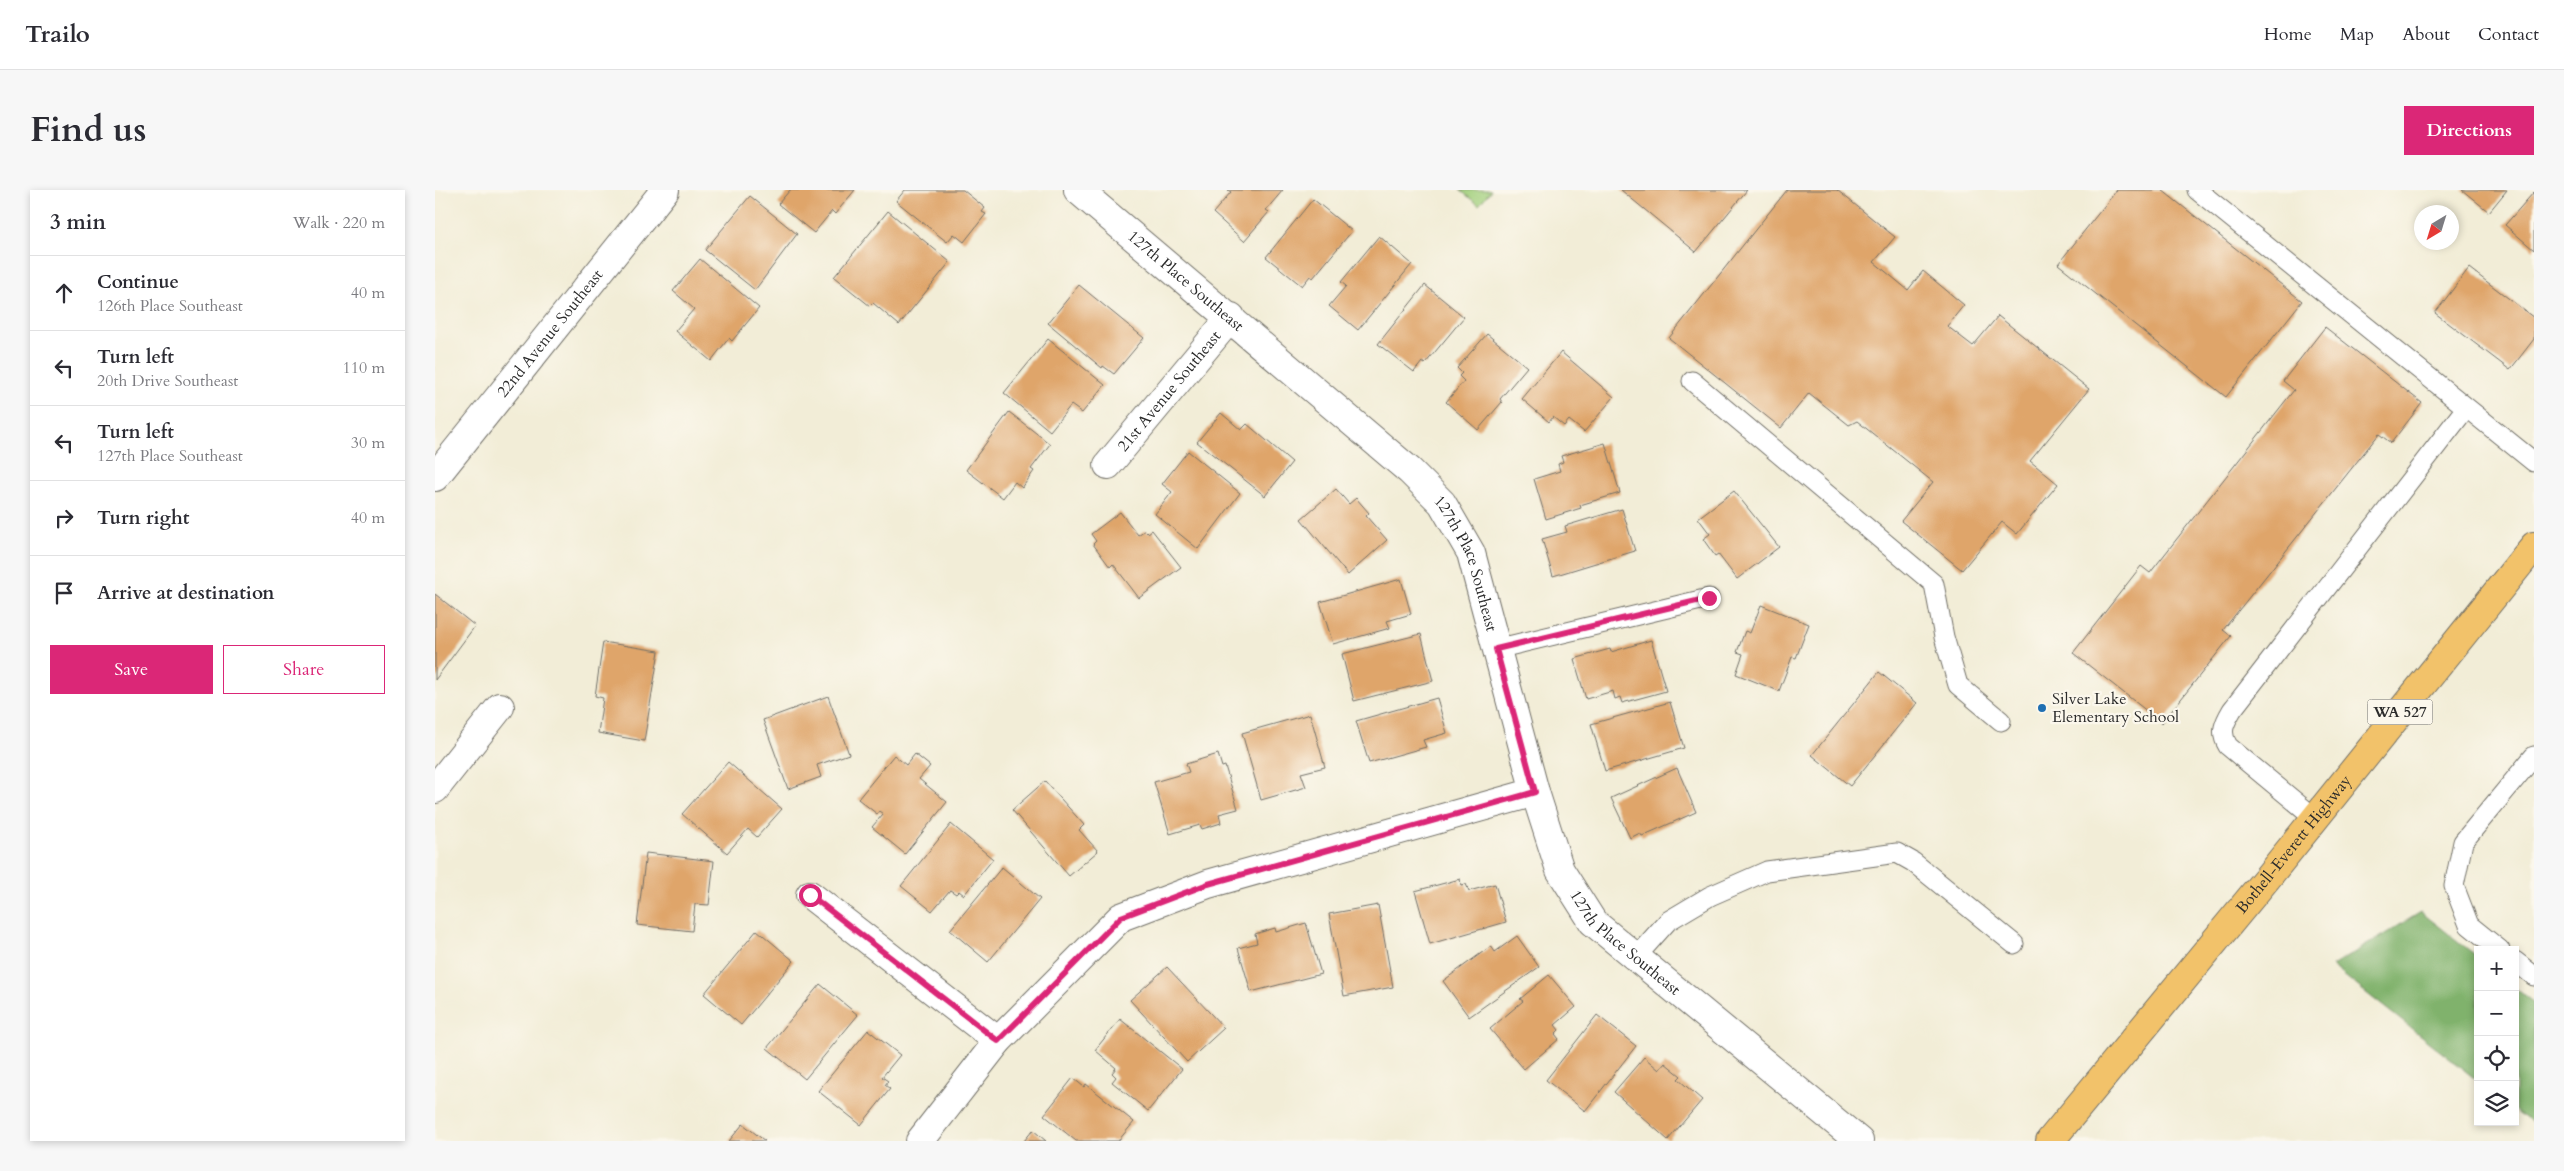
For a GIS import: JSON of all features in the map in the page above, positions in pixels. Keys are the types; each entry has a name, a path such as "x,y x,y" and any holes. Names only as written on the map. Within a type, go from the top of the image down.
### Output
{"main road":[{"name":"Bothell-Everett Highway","path":"2050,1141 2315,818 2534,546"}],"street":[{"name":"22nd Avenue Southeast","path":"435,477 665,190"},
{"name":"127th Place Southeast","path":"1078,190 1231,317 1410,471 1442,503 1471,554 1535,792 1560,870 1593,922 1859,1141"},
{"name":"21st Avenue Southeast","path":"1108,465 1231,317"},
{"path":"435,789 500,707"},
{"path":"920,1141 998,1041 1121,917 1208,884 1535,792"},
{"path":"810,895 998,1041"}],"lane":[{"path":"2197,190 2534,462"},
{"path":"1692,381 1934,584 1943,637 1958,685 2001,721"},
{"path":"2315,818 2228,746 2223,734 2225,723 2232,710 2466,408"},
{"path":"1496,649 1709,598"},
{"path":"2496,946 2469,925 2454,886 2463,842 2534,756"},
{"path":"1635,958 1668,920 1710,896 1767,871 1897,853 1913,862 2014,944"},
{"path":"2519,964 2534,976"}],"green space":[{"path":"1460,190 1491,190 1479,205"},
{"path":"2421,912 2474,954 2474,1078 2332,966"},
{"path":"2519,991 2534,1003 2534,1125 2519,1113"}],"building":[{"path":"790,190 855,190 835,214 832,211 814,233 778,204"},
{"path":"905,190 963,190 985,208 982,212 986,214 964,242 954,234 947,242 896,201"},
{"path":"1228,190 1283,190 1266,210 1269,212 1244,241 1213,213 1231,192"},
{"path":"1621,190 1747,190 1696,252"},
{"path":"1787,190 1837,190 1895,237 1874,262 1908,290 1923,271 1964,305 1947,326 1973,346 1998,316 2089,389 2030,461 2058,484 2017,534 2002,522 1962,570 1901,521 1933,482 1857,421 1849,425 1809,393 1781,428 1669,338"},
{"path":"2117,190 2162,190 2302,301 2226,397 2058,264"},
{"path":"2462,190 2507,190 2489,212"},
{"path":"2534,192 2534,250 2505,225"},
{"path":"750,196 797,234 755,290 705,250"},
{"path":"1313,199 1352,231 1313,278 1310,276 1302,286 1266,257"},
{"path":"888,211 950,262 899,325 873,303 870,306 834,277"},
{"path":"1379,236 1412,264 1358,330 1329,306 1346,286 1341,282"},
{"path":"700,259 759,308 732,341 729,338 711,361 675,331 694,309 673,291"},
{"path":"2469,268 2534,318 2534,339 2510,370 2435,313"},
{"path":"1079,285 1144,338 1114,374 1103,366 1102,368 1048,323"},
{"path":"1425,285 1464,317 1425,364 1422,362 1414,372 1378,344"},
{"name":"Silver Lake Elementary School","path":"2325,327 2422,403 2391,443 2379,434 2223,630 2231,636 2162,723 2073,653 2141,566 2150,573 2294,390 2283,381"},
{"path":"1487,334 1527,367 1500,399 1502,402 1478,430 1446,402 1464,381 1459,376 1462,373 1457,368"},
{"path":"1048,339 1105,385 1082,413 1071,405 1050,431 1004,393"},
{"path":"1561,352 1614,397 1584,432 1569,420 1564,426 1553,417 1549,422 1522,399"},
{"path":"1009,412 1050,444 1031,469 1034,471 1022,488 1015,482 1003,498 966,470"},
{"path":"1221,413 1241,430 1247,424 1292,462 1265,496 1197,442"},
{"path":"1605,443 1620,493 1580,505 1581,508 1546,519 1534,479 1560,471 1558,464 1563,462 1561,456"},
{"path":"1188,451 1240,493 1198,549 1155,514 1172,492 1162,484"},
{"path":"1336,489 1349,504 1356,498 1369,513 1366,516 1387,540 1348,575 1301,519"},
{"path":"1734,491 1779,547 1737,579 1718,554 1715,556 1703,539 1710,534 1698,518"},
{"path":"1622,509 1635,551 1553,576 1542,539 1567,532 1565,526"},
{"path":"1120,512 1138,535 1145,530 1148,533 1152,530 1181,567 1139,598 1113,564 1110,567 1093,544 1096,541 1091,534"},
{"path":"1401,579 1411,614 1387,621 1390,628 1333,644 1320,602"},
{"path":"435,594 475,626 435,680"},
{"path":"1761,605 1809,624 1796,658 1792,657 1779,691 1736,674 1743,654 1737,652 1745,631 1750,633"},
{"path":"1421,634 1433,681 1354,701 1342,654"},
{"path":"1651,640 1666,691 1622,703 1620,697 1615,699 1613,691 1586,699 1574,659 1610,649 1611,652"},
{"path":"603,642 659,651 644,741 598,733 603,698 595,696"},
{"path":"1879,672 1917,703 1850,786 1812,755"},
{"path":"828,696 849,754 817,765 821,777 788,789 763,720"},
{"path":"1437,698 1447,733 1423,740 1426,747 1369,763 1356,721"},
{"path":"1670,702 1684,748 1605,771 1591,724"},
{"path":"1310,714 1325,767 1301,773 1306,787 1261,800 1242,733"},
{"path":"915,754 930,766 919,779 947,802 905,854 872,827 883,814 879,811 877,814 858,799 894,755 906,765"},
{"path":"1218,754 1222,767 1225,766 1238,809 1219,814 1221,823 1202,829 1200,825 1170,834 1154,782 1189,772 1186,764"},
{"path":"728,762 782,809 757,837 748,829 727,853 682,814"},
{"path":"1677,768 1696,812 1642,836 1640,833 1630,838 1611,798"},
{"path":"1045,781 1084,825 1079,830 1098,851 1069,876 1012,810"},
{"path":"951,824 993,859 964,895 959,891 956,894 950,890 932,911 901,886"},
{"path":"646,853 714,861 709,905 695,904 692,931 637,925"},
{"path":"1002,867 1040,899 988,962 950,930"},
{"path":"1460,879 1461,885 1466,884 1469,891 1495,884 1506,922 1430,944 1415,891"},
{"path":"1378,905 1393,987 1344,996 1329,914"},
{"path":"1306,923 1321,974 1251,992 1238,948 1257,943 1255,934 1275,928 1276,932"},
{"path":"757,930 794,961 741,1025 704,994"},
{"path":"1517,936 1539,967 1469,1017 1443,981 1491,946 1495,952"},
{"path":"1167,967 1224,1028 1187,1062 1130,1000"},
{"path":"1549,975 1576,1007 1555,1025 1559,1030 1555,1034 1559,1039 1524,1069 1490,1029 1523,1001 1520,999"},
{"path":"820,984 858,1015 805,1079 767,1048"},
{"path":"1597,1015 1636,1046 1585,1111 1546,1080"},
{"path":"1120,1019 1182,1069 1148,1111 1112,1082 1116,1077 1112,1073 1116,1068 1095,1050"},
{"path":"868,1030 900,1055 882,1077 888,1081 885,1085 890,1089 861,1125 818,1091"},
{"path":"1644,1057 1659,1070 1665,1063 1681,1076 1678,1079 1702,1100 1668,1140 1614,1092"},
{"path":"1073,1078 1084,1087 1086,1084 1134,1122 1118,1141 1076,1141 1044,1115"},
{"path":"743,1124 765,1141 729,1141"},
{"path":"1033,1130 1046,1141 1024,1141"}],"place":[{"name":"Silver Lake Elementary School","path":"2042,708"}],"route":[{"path":"810,895 998,1041 1121,917 1208,884 1535,792 1496,649 1709,598"}]}
